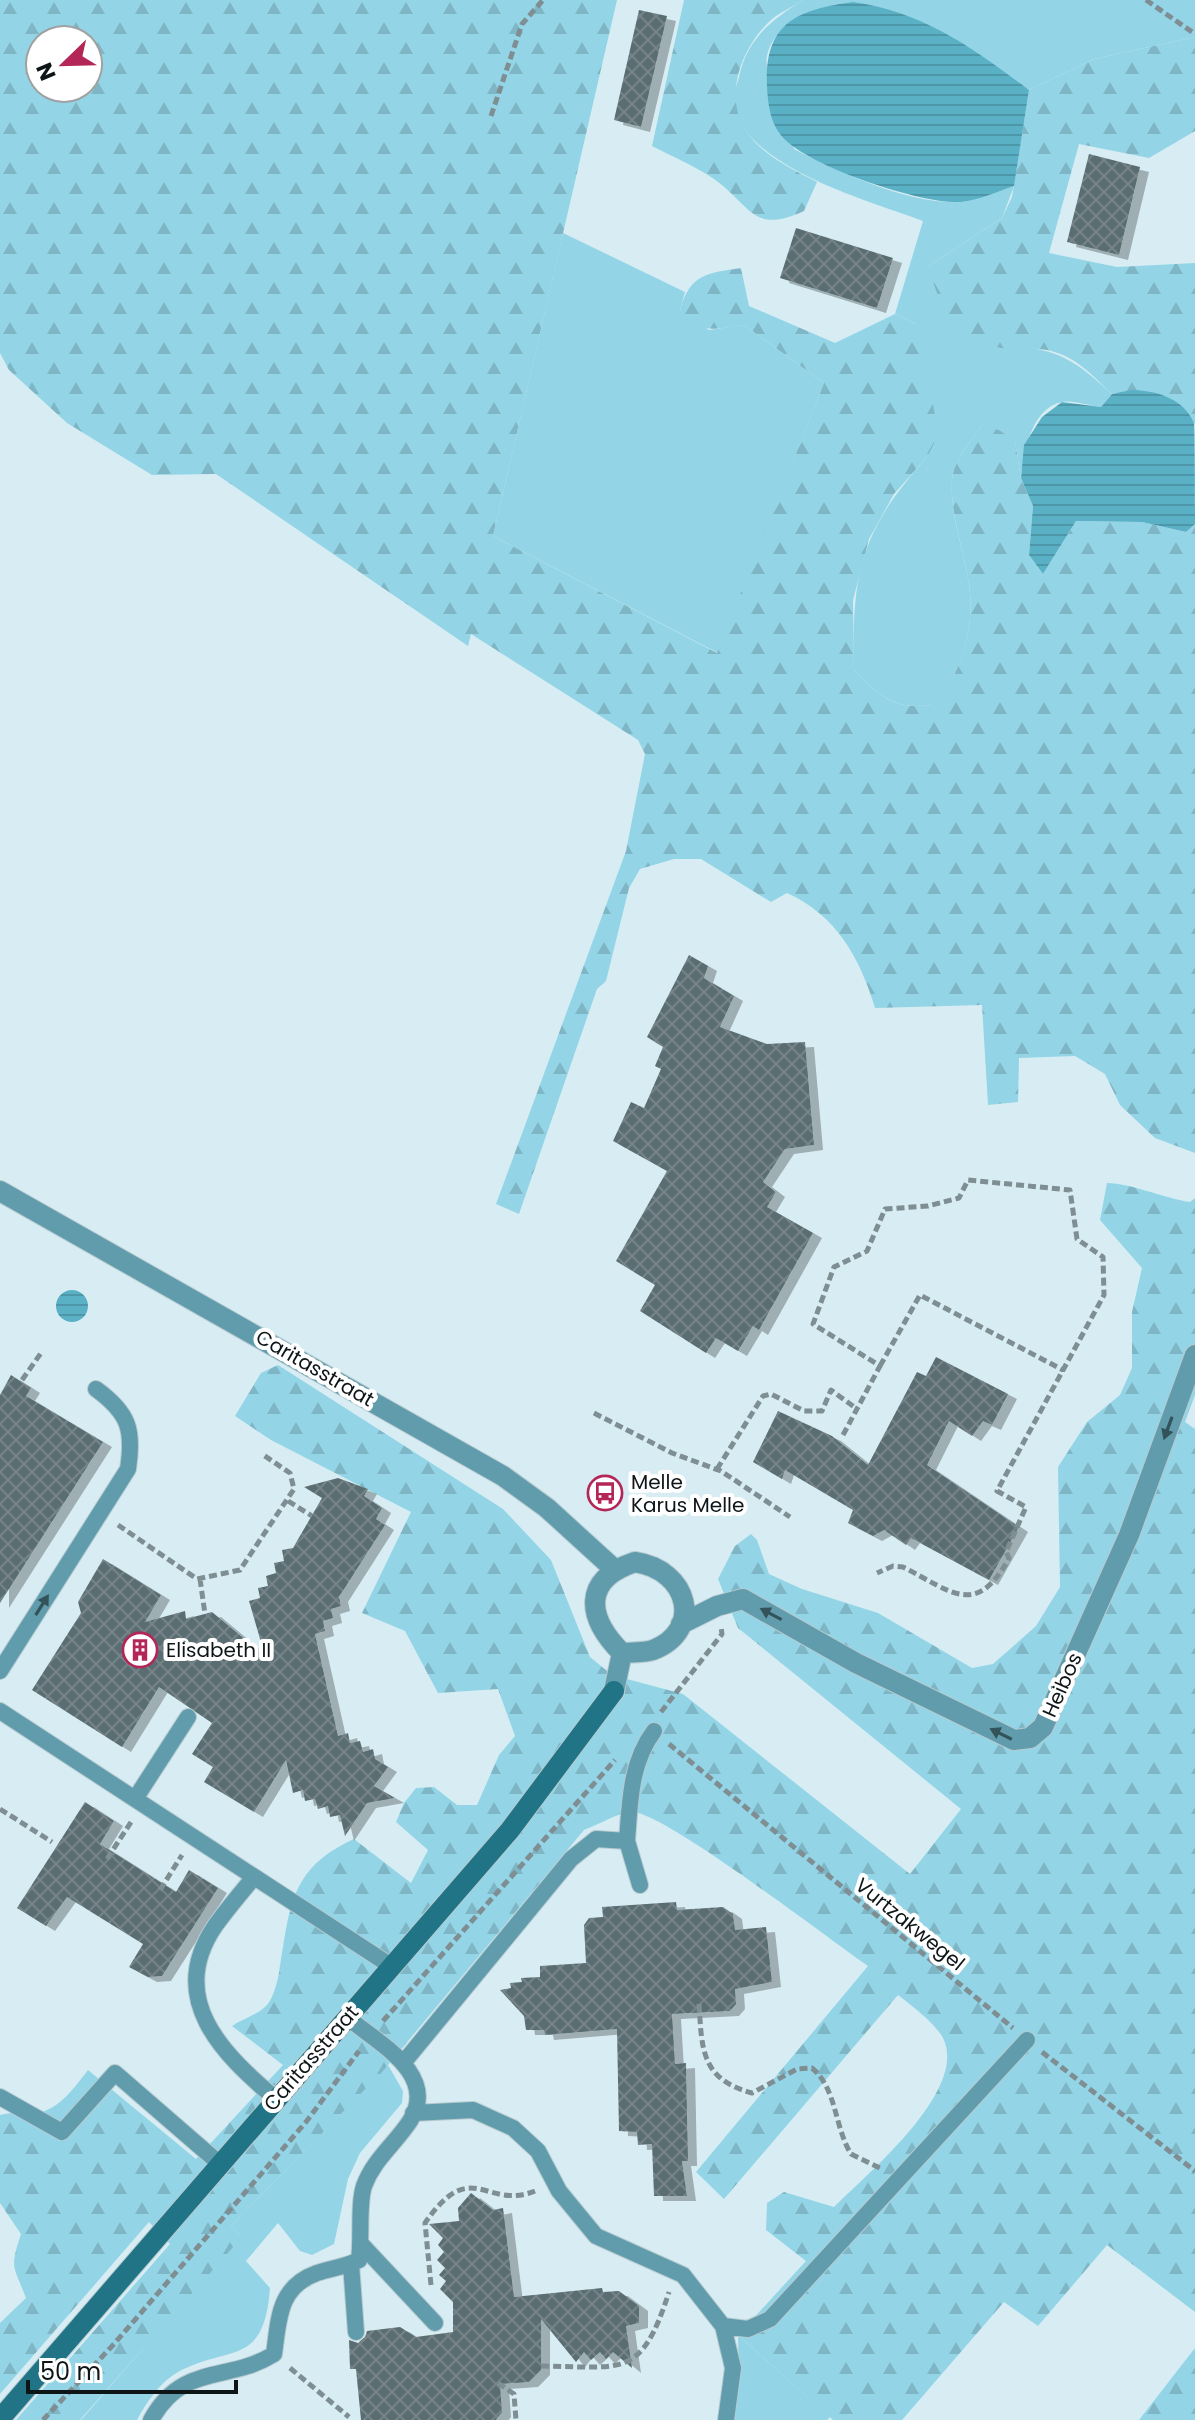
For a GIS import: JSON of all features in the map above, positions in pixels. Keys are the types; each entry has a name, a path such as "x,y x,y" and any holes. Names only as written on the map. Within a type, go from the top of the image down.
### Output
{"street":[{"name":"Caritasstraat","path":"0,1191 503,1476 547,1508 614,1569"},
{"name":"Heibos","path":"681,1624 717,1606 743,1599 836,1653 1014,1740 1030,1738 1043,1727 1129,1535 1195,1355"},
{"path":"635,1562 657,1565 676,1581 684,1601 681,1624 668,1642 651,1651 622,1653 601,1632 594,1600 602,1581 614,1569 635,1562"},
{"name":"Caritasstraat","path":"2,2413 510,1830 614,1691 622,1653"}],"lane":[{"path":"0,1671 128,1469 132,1442 118,1405 96,1389"},
{"path":"0,1711 391,1966"},
{"path":"139,1802 188,1717"},
{"path":"640,1885 627,1841 631,1790 641,1749 652,1728"},
{"path":"404,2062 571,1859 596,1839 627,1841"},
{"path":"254,1877 214,1928 201,1959 196,1986 203,2020 226,2050 276,2099"},
{"path":"151,2420 159,2404 200,2376 256,2365 274,2354 279,2308 293,2286 317,2273 359,2260 363,2189 386,2146 413,2113 417,2103 416,2084 404,2062 347,2017"},
{"path":"723,2326 748,2329 770,2319 1027,2040"},
{"path":"0,2097 62,2132 115,2073 220,2164"},
{"path":"413,2113 473,2110 513,2128 538,2151 554,2182 596,2236 683,2275 723,2326 733,2368 726,2420"},
{"path":"361,2244 435,2323"},
{"path":"351,2264 356,2332"}],"path":[{"path":"491,116 522,24 543,0"},
{"path":"1146,0 1195,34"},
{"path":"877,1573 893,1566 903,1567 961,1596 981,1592 995,1584 1009,1558 1006,1552 1026,1507 997,1491 1104,1295 1103,1257 1077,1239 1070,1190 968,1180 959,1198 928,1206 885,1209 867,1251 834,1267 813,1324 880,1366"},
{"path":"843,1435 920,1295 1063,1370"},
{"path":"22,1380 41,1353"},
{"path":"717,1469 763,1396 771,1394 804,1411 822,1411 831,1390 857,1409"},
{"path":"594,1413 672,1453 717,1469 790,1517"},
{"path":"200,1579 244,1567 294,1489 290,1473 262,1454"},
{"path":"288,1501 312,1516"},
{"path":"100,1513 200,1579 205,1614"},
{"path":"652,1728 722,1634 717,1606"},
{"name":"Vurtzakwegel","path":"652,1728 1027,2040 1195,2171"},
{"path":"43,2420 114,2344 306,2122 369,2037 621,1754"},
{"path":"107,1859 139,1802"},
{"path":"0,1809 52,1842"},
{"path":"160,1890 194,1837"},
{"path":"699,2004 702,2050 709,2066 723,2081 752,2093 797,2069 812,2068 826,2079 834,2118 851,2154 883,2169 907,2170"},
{"path":"435,2323 425,2247 425,2223 433,2212 448,2197 470,2187 483,2187 509,2197 524,2195 554,2182"},
{"path":"541,2366 608,2367 631,2360 647,2349 676,2272"},
{"path":"274,2354 349,2417"},
{"path":"498,2383 514,2394 516,2420"}],"green space":[{"path":"0,0 617,0 493,536 717,653 824,383 744,325 717,329 700,327 680,310 689,289 702,277 741,268 749,306 835,343 895,314 916,324 939,434 927,457 894,494 869,539 853,600 854,670 882,696 903,705 940,702 955,674 965,646 970,600 953,506 952,480 959,459 981,426 999,430 1015,441 1021,478 1033,506 1029,555 1043,574 1076,521 1142,522 1186,532 1195,524 1195,1153 1155,1138 1120,1105 1105,1074 1075,1056 1019,1058 1018,1102 988,1105 982,1005 875,1008 853,955 844,940 819,913 787,893 771,902 701,859 674,859 640,869 629,888 606,981 597,989 519,1214 496,1204 626,851 645,754 638,740 471,634 468,646 216,474 152,475 67,423 9,370 0,353"},
{"path":"684,0 803,0 775,17 752,44 739,73 736,103 747,132 761,148 817,182 804,211 787,218 762,218 753,214 714,179 652,146"},
{"path":"803,0 1195,0 1195,37 1094,59 1029,90 947,41 886,21 854,16 823,16 792,21 782,29 770,47 767,60 769,77 794,149 875,185 941,202 981,198 1014,186 1002,218 929,266 997,347 1033,348 1060,356 1073,362 1112,394 1101,407 1062,402 1043,413 1031,433 1021,478 1015,442 981,426 963,452 953,473 952,493 969,584 968,631 961,660 941,702 927,705 903,705 892,701 882,696 854,670 855,606 865,555 887,508 927,457 916,324 895,314 923,221 842,192 783,163 758,144 741,124 734,101 748,51 762,31"},
{"path":"1195,37 1195,131 1149,158 1079,144 1049,253 1117,267 1195,263 1195,424 1179,408 1158,398 1135,393 1112,394 1083,367 1063,355 1037,349 996,347 969,336 950,318 943,306 929,266 1002,218 1012,197 1029,90 1094,59"},
{"path":"563,233 685,292 680,310 709,330 744,325 824,383 718,653 493,536"},
{"path":"1107,1183 1190,1202 1195,1198 1195,1395 1185,1422 1195,1429 1195,2312 1107,2245 1038,2326 1004,2302 902,2420 833,2420 738,2335 806,2261 766,2230 767,2203 784,2192 834,2207 890,2153 929,2106 942,2082 947,2059 943,2038 929,2020 898,1995 724,2199 696,2172 868,1966 709,1852 647,1816 630,1812 584,1830 383,2071 231,2226 242,2237 80,2420 16,2420 170,2244 149,2222 0,2394 0,2323 26,2298 14,2268 21,2234 0,2203 0,2115 32,2114 50,2109 88,2070 196,2159 283,2065 232,2026 261,2010 272,1996 290,1910 304,1878 332,1851 354,1839 411,1883 428,1850 396,1822 404,1803 416,1788 434,1787 457,1805 477,1805 499,1755 515,1736 498,1689 438,1693 405,1631 362,1613 411,1512 271,1440 235,1416 261,1373 278,1365 503,1509 551,1560 590,1657 612,1675 683,1694 910,1874 961,1809 738,1628 718,1579 735,1546 751,1534 757,1540 769,1574 802,1589 878,1613 972,1668 993,1664 1036,1626 1060,1587 1058,1467 1087,1422 1120,1395 1132,1368 1132,1312 1142,1268 1100,1220"},
{"path":"388,2065 403,2091 402,2103 360,2153 348,2179 334,2244 312,2255 300,2251 278,2223 246,2261 270,2288 260,2331 252,2342 241,2350 171,2376 154,2393 137,2420 81,2420 241,2236 231,2226"},
{"path":"738,2335 830,2417 827,2420 733,2420 739,2381"},
{"path":"1195,2348 1195,2420 1139,2420"}],"shaded area":[{"path":"853,2 903,14 947,34 1029,90 1014,186 961,202 920,197 837,170 793,146 780,134 772,118 767,87 767,65 778,34 800,16"},
{"path":"1131,390 1167,397 1183,407 1194,423 1195,524 1186,532 1142,522 1076,521 1043,574 1029,555 1033,506 1021,478 1024,445 1042,417 1062,402 1101,407 1112,394"},
{"path":"72,1290 83,1295 88,1306 83,1317 72,1322 61,1317 56,1306 61,1295"}],"building":[{"path":"639,10 667,16 641,127 614,120"},
{"path":"1089,154 1140,167 1119,255 1067,242"},
{"path":"796,228 893,258 877,308 780,278"},
{"path":"689,955 708,966 704,978 734,996 720,1027 767,1044 805,1042 814,1145 785,1149 763,1182 776,1192 767,1207 813,1233 759,1330 753,1326 738,1351 716,1338 706,1353 640,1311 655,1285 616,1261 667,1171 613,1141 631,1102 644,1108 661,1069 655,1066 663,1047 647,1037"},
{"path":"936,1357 1008,1394 992,1425 983,1421 972,1436 949,1421 927,1465 1019,1527 989,1580 911,1538 906,1545 884,1530 873,1536 848,1523 853,1510 785,1470 782,1479 753,1462 778,1411 832,1436 868,1465 917,1372 926,1376"},
{"path":"11,1375 31,1388 26,1396 103,1442 0,1603 0,1395"},
{"name":"Elisabeth II","path":"338,1478 368,1489 364,1496 382,1508 376,1519 385,1525 339,1597 341,1606 331,1609 333,1618 323,1621 325,1631 315,1634 338,1736 348,1733 350,1743 360,1741 363,1752 373,1749 375,1759 388,1767 374,1786 395,1798 367,1803 345,1836 340,1815 330,1817 328,1806 318,1809 315,1799 305,1801 303,1790 293,1793 286,1760 254,1812 204,1782 213,1767 192,1754 212,1723 159,1687 122,1747 32,1690 81,1613 78,1602 103,1559 161,1595 145,1622 185,1611 186,1619 212,1612 265,1656 249,1601 260,1598 258,1588 268,1586 266,1576 276,1573 274,1563 284,1561 282,1550 293,1548 322,1498 304,1487"},
{"path":"85,1802 114,1821 100,1844 176,1892 189,1870 218,1888 162,1976 148,1977 129,1967 143,1944 67,1897 46,1926 17,1908"},
{"path":"676,1902 677,1910 723,1907 733,1914 735,1930 766,1927 772,1982 735,1989 736,2004 730,2011 672,2014 675,2064 686,2063 688,2161 682,2161 687,2196 654,2196 652,2144 638,2145 637,2132 619,2131 617,2029 545,2035 544,2030 526,2030 524,2016 500,1990 511,1988 510,1983 522,1982 521,1978 540,1977 540,1966 586,1963 584,1925 589,1918 603,1917 602,1907"},
{"path":"471,2193 493,2210 503,2208 514,2297 602,2288 603,2292 619,2291 639,2306 639,2323 626,2326 632,2368 613,2352 606,2359 600,2352 591,2360 584,2352 576,2362 541,2319 541,2370 529,2382 500,2384 502,2412 496,2420 361,2420 356,2369 350,2369 349,2340 358,2343 367,2331 400,2327 416,2337 453,2332 453,2302 440,2289 446,2281 439,2275 445,2268 437,2260 444,2252 438,2245 443,2238 429,2224 459,2221 458,2208"}],"place":[{"name":"Melle Karus Melle","path":"605,1493"},
{"name":"Elisabeth II","path":"140,1650"}]}
